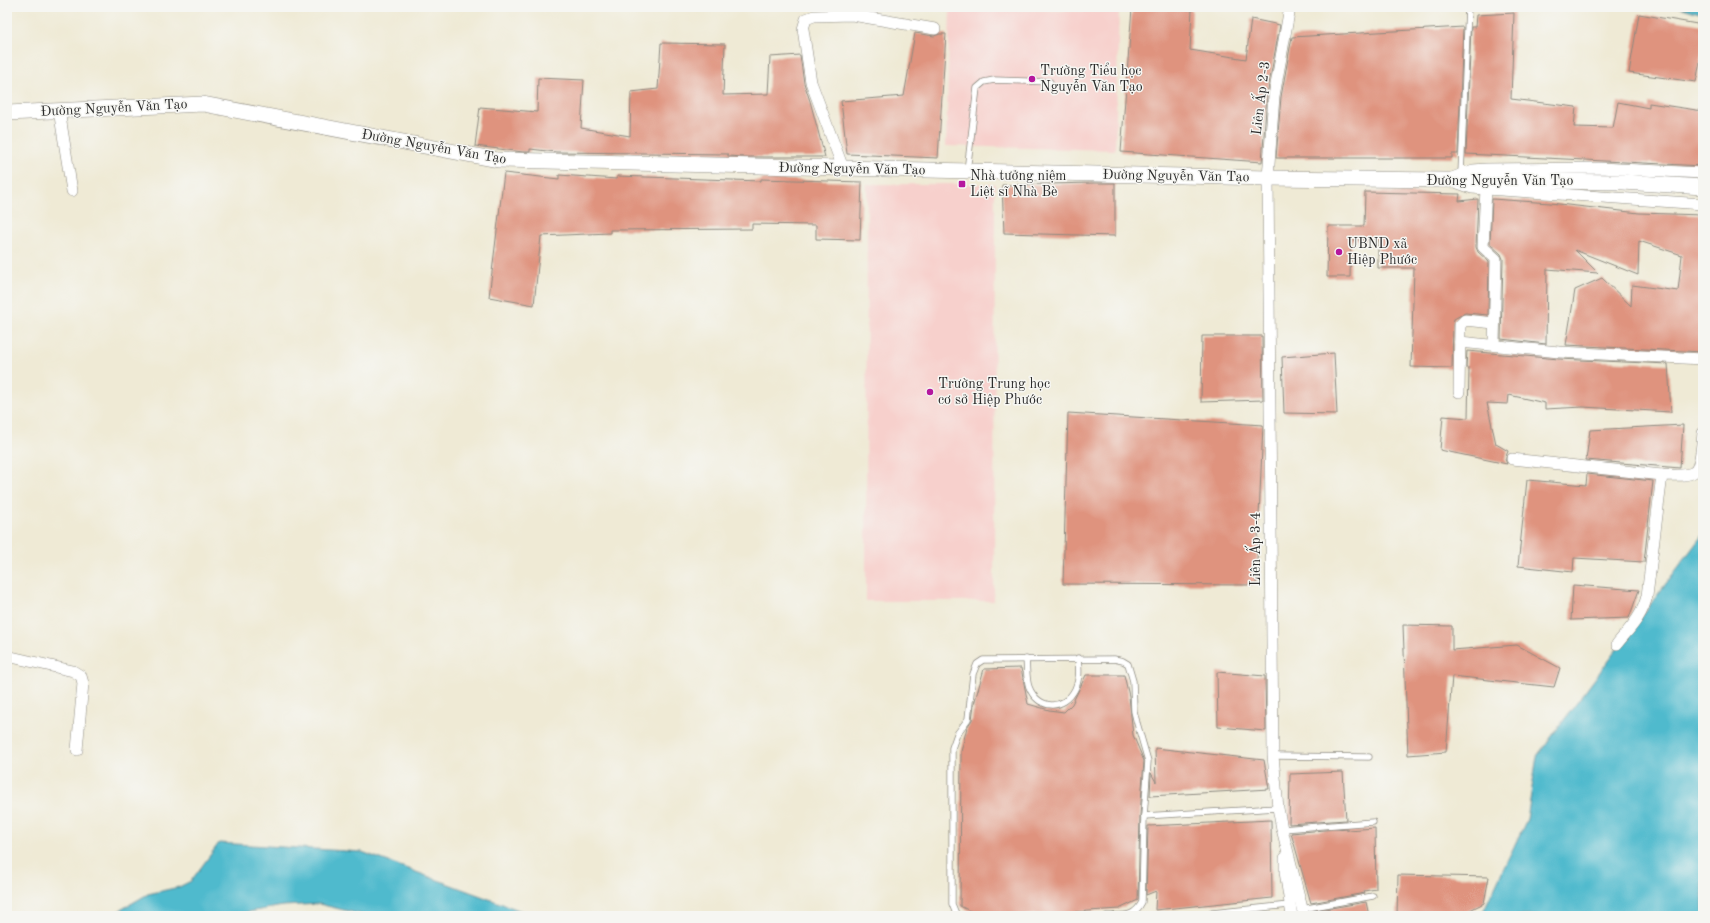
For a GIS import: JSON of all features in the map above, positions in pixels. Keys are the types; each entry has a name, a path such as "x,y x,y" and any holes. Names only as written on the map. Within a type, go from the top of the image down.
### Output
{"main road":[{"name":"Đường Nguyễn Văn Tạo","path":"7,113 203,104 498,160 1268,178 1454,177 1623,182 1703,187"}],"street":[{"name":"Liên Ấp 2-3","path":"1268,178 1274,96 1290,7"},
{"path":"843,168 811,82 803,29 806,19 814,16 852,15 935,29"},
{"path":"59,110 72,191"},
{"path":"1454,177 1473,170 1486,169 1599,168 1703,173"},
{"path":"1454,177 1472,188 1703,204"},
{"name":"Liên Ấp 3-4","path":"1268,178 1273,756 1278,808 1282,829 1303,912"},
{"path":"1486,189 1483,247 1496,259 1494,344"},
{"path":"1459,392 1460,325 1465,320 1494,323"},
{"path":"1460,342 1494,344 1559,352 1703,359"},
{"path":"1512,459 1662,475 1688,474 1694,472 1699,465 1703,433"},
{"path":"1617,644 1640,616 1645,606 1662,475"},
{"path":"7,656 73,671 80,676 83,683 77,750"},
{"path":"1286,845 1285,872 1291,911"}],"lane":[{"path":"1454,177 1468,7"},
{"path":"967,171 977,88 984,82 994,80 1050,82"},
{"path":"1026,659 1028,686 1035,697 1045,704 1057,706 1067,701 1075,689 1079,676 1078,658"},
{"path":"957,916 952,904 952,748 957,734 968,719 972,674 977,664 983,660 1078,658 1114,659 1128,664 1133,681 1134,711 1148,761 1144,816 1142,902 1133,914 1107,916"},
{"path":"1273,756 1369,757"},
{"path":"1144,816 1278,808"},
{"path":"1282,829 1373,822"},
{"path":"1303,912 1373,896"},
{"path":"1212,913 1291,911"}],"shaded area":[{"name":"Trường Tiểu học Nguyễn Văn Tạo","path":"950,8 1119,12 1115,150 946,146"},
{"name":"Trường Trung học cơ sở Hiệp Phước","path":"867,184 995,184 994,601 866,601"}],"water":[{"path":"1679,7 1703,7 1703,14"},
{"path":"1703,534 1703,916 1481,916 1527,819 1537,756"},
{"path":"219,843 362,852 535,916 368,916 319,904 283,906 225,916 110,916 148,894 179,887 191,881"}],"building":[{"path":"1132,8 1192,10 1190,50 1246,59 1251,19 1280,25 1267,95 1262,162 1121,152"},
{"path":"1514,13 1511,99 1576,107 1574,127 1613,128 1618,102 1649,108 1649,103 1703,111 1703,166 1466,154 1471,27 1475,27 1476,15"},
{"path":"1639,14 1703,25 1703,47 1696,82 1629,73"},
{"path":"1463,27 1458,154 1452,154 1452,158 1276,158 1281,97 1292,37"},
{"path":"915,33 934,36 946,34 938,158 847,154 841,101 904,96"},
{"path":"661,43 725,44 723,95 768,94 770,57 800,55 804,83 825,157 744,157 728,156 728,154 556,152 530,149 530,152 523,152 475,146 480,107 537,112 538,78 584,80 581,128 630,136 631,92 658,89"},
{"path":"504,173 559,179 559,175 617,179 617,176 761,181 761,179 862,182 860,240 816,239 816,225 752,224 752,229 610,230 610,233 541,236 534,305 489,297"},
{"path":"1115,183 1115,236 1004,233 1002,185"},
{"path":"1365,192 1460,194 1459,201 1478,199 1476,247 1478,252 1489,262 1488,315 1465,313 1454,319 1452,368 1411,367 1414,268 1378,268 1378,240 1351,240 1350,277 1327,277 1328,226 1364,226"},
{"path":"1492,199 1550,203 1639,213 1703,215 1703,352 1566,345 1575,290 1602,278 1631,306 1632,285 1678,291 1682,255 1639,241 1638,275 1575,250 1598,273 1547,269 1546,344 1501,339 1503,259 1501,254 1490,244"},
{"path":"1202,336 1262,336 1263,400 1201,402"},
{"path":"1467,351 1559,359 1668,364 1671,412 1583,407 1545,409 1545,403 1509,395 1508,404 1487,403 1496,444 1508,451 1505,459 1507,464 1440,450 1443,416 1468,418 1469,368 1466,368"},
{"path":"1334,353 1337,414 1284,413 1282,357"},
{"path":"1068,413 1263,425 1256,585 1063,584"},
{"path":"1683,425 1680,468 1586,460 1590,430"},
{"path":"1587,474 1653,481 1644,562 1574,558 1573,572 1518,566 1527,480 1586,485"},
{"path":"1573,585 1639,590 1629,618 1571,620"},
{"path":"1403,625 1452,626 1452,650 1517,645 1560,668 1554,687 1452,676 1446,752 1408,755"},
{"path":"1021,668 1028,704 1049,710 1064,712 1072,704 1086,675 1124,675 1129,696 1133,735 1144,761 1140,816 1138,900 1119,909 1014,916 980,916 960,906 961,752 967,727 972,720 974,704 984,669"},
{"path":"1217,672 1265,676 1266,731 1218,727"},
{"path":"1155,748 1264,760 1269,789 1150,796 1151,773 1156,782"},
{"path":"1343,772 1346,820 1289,824 1290,774"},
{"path":"1271,820 1272,898 1155,910 1156,891 1146,895 1148,826"},
{"path":"1347,828 1347,830 1375,828 1376,889 1364,891 1365,893 1311,903 1291,833"},
{"path":"1398,875 1489,877 1484,903 1458,916 1397,916"},
{"path":"1366,902 1369,916 1314,916 1313,911"}],"place":[{"name":"Trường Tiểu học Nguyễn Văn Tạo","path":"1032,79"},
{"name":"Nhà tưởng niệm Liệt sĩ Nhà Bè","path":"962,184"},
{"name":"UBND xã Hiệp Phước","path":"1339,252"},
{"name":"Trường Trung học cơ sở Hiệp Phước","path":"930,392"}]}
